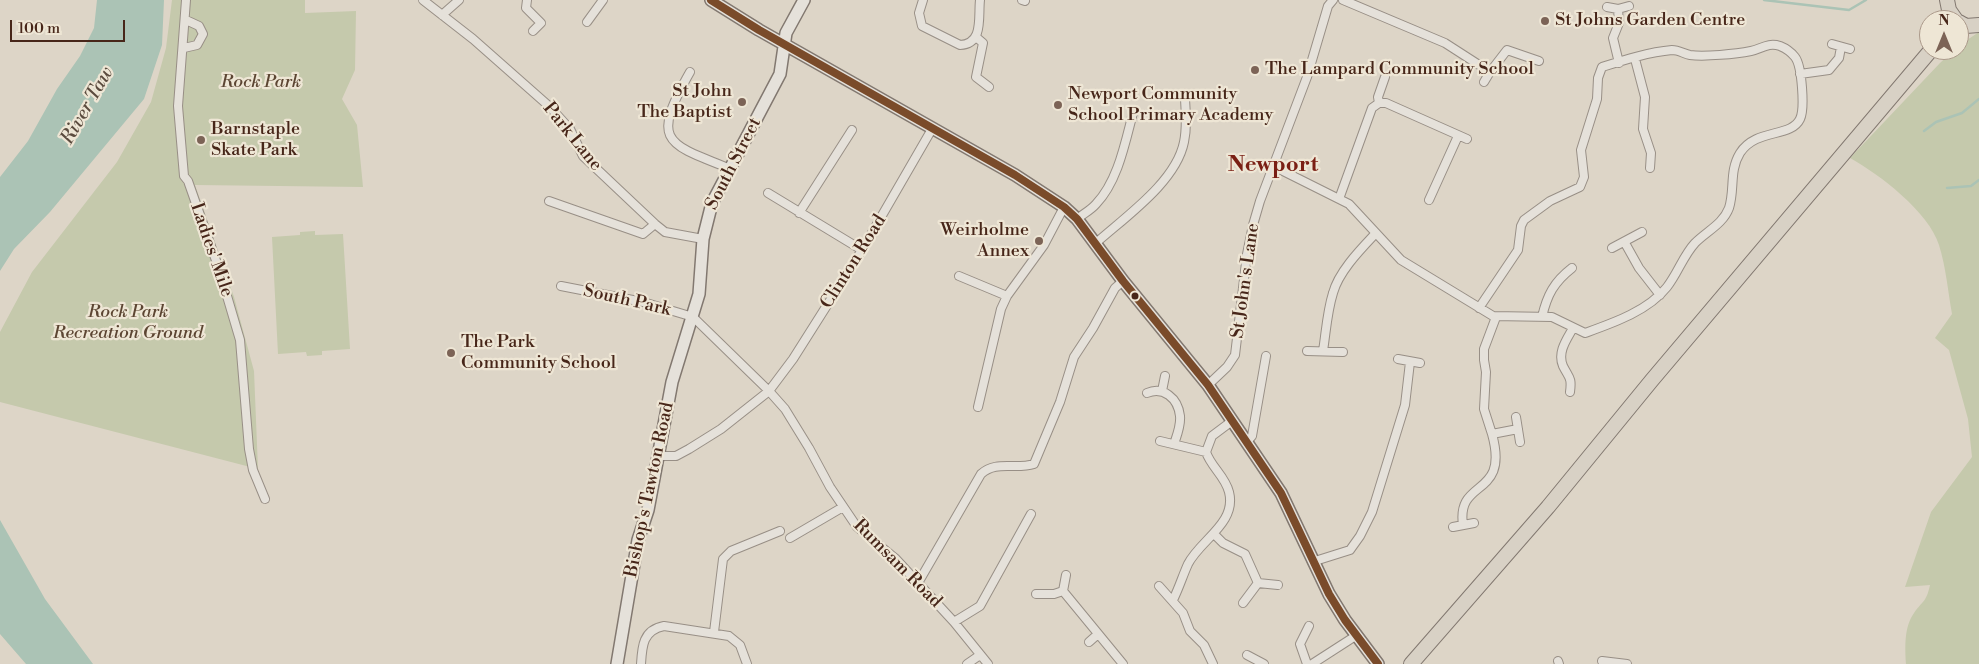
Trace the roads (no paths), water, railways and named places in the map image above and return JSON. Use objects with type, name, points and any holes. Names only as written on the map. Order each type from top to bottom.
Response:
[{"type":"highway","points":[[1411,664],[1548,507],[1652,380],[1923,60]]},
{"type":"street","name":"Ladies' Mile","points":[[186,0],[184,48],[178,106],[184,176],[188,182],[219,269],[240,340],[249,449],[253,470],[265,499]]},
{"type":"street","name":"Park Lane","points":[[423,0],[550,107],[570,129],[583,156],[655,224],[665,232],[704,239]]},
{"type":"street","points":[[442,15],[459,0]]},
{"type":"street","points":[[527,0],[526,8],[541,23],[533,31]]},
{"type":"street","points":[[587,22],[603,0]]},
{"type":"street","points":[[711,0],[784,44],[996,164],[1064,207],[1077,219],[1123,281],[1208,385],[1247,442],[1281,493],[1316,562],[1329,594],[1378,664]]},
{"type":"street","name":"South Street","points":[[693,317],[699,294],[704,239],[712,202],[780,74],[786,33],[804,0]]},
{"type":"street","points":[[923,0],[919,13],[922,26],[960,45],[971,42],[976,37],[979,26],[980,0]]},
{"type":"street","name":"St John's Lane","points":[[1208,385],[1227,368],[1235,355],[1247,254],[1260,201],[1312,62],[1328,6],[1333,0]]},
{"type":"street","points":[[1343,0],[1445,44],[1490,72]]},
{"type":"street","points":[[1607,7],[1629,6]]},
{"type":"street","points":[[1618,8],[1619,23],[1613,38],[1619,63]]},
{"type":"street","points":[[184,48],[197,45],[203,34],[199,26],[186,20]]},
{"type":"street","points":[[976,37],[983,43],[976,77],[989,87]]},
{"type":"street","points":[[1832,44],[1850,49]]},
{"type":"street","points":[[1273,166],[1349,204],[1401,260],[1460,296],[1482,309],[1496,317],[1552,317],[1585,332],[1635,312],[1660,295],[1668,286],[1687,252],[1716,226],[1729,208],[1732,171],[1742,151],[1757,138],[1796,126],[1803,109],[1800,74],[1795,56],[1788,50],[1772,45],[1752,51],[1691,55],[1674,50],[1602,67],[1600,70],[1597,99],[1581,150],[1584,177],[1580,187],[1550,201],[1524,220],[1521,226],[1518,250],[1482,309]]},
{"type":"street","points":[[1800,74],[1829,70],[1839,58],[1841,47]]},
{"type":"street","points":[[1484,82],[1507,50],[1539,61]]},
{"type":"street","points":[[1635,59],[1645,97],[1643,129],[1655,152],[1650,168]]},
{"type":"street","points":[[690,72],[668,119],[669,136],[676,145],[687,151],[731,169]]},
{"type":"street","points":[[1379,103],[1378,97],[1385,77]]},
{"type":"street","points":[[1096,243],[1159,186],[1178,159],[1184,143],[1185,100]]},
{"type":"street","points":[[1339,199],[1372,108],[1379,103],[1386,103],[1467,139]]},
{"type":"street","points":[[1077,219],[1095,205],[1106,191],[1126,140],[1133,113]]},
{"type":"street","name":"Clinton Road","points":[[659,456],[668,458],[690,449],[721,429],[769,391],[793,359],[862,250],[932,129]]},
{"type":"street","points":[[799,213],[852,130]]},
{"type":"street","points":[[1429,200],[1458,136]]},
{"type":"street","points":[[768,193],[862,250]]},
{"type":"street","points":[[549,201],[643,234],[655,224]]},
{"type":"street","points":[[978,407],[996,325],[1007,296],[1034,261],[1064,207]]},
{"type":"street","points":[[1612,248],[1625,243],[1642,232]]},
{"type":"street","points":[[1323,351],[1333,292],[1339,280],[1363,246],[1376,233]]},
{"type":"street","points":[[1625,243],[1639,268],[1660,295]]},
{"type":"street","points":[[1542,317],[1546,297],[1557,279],[1572,268]]},
{"type":"street","points":[[959,276],[1007,296]]},
{"type":"street","points":[[918,583],[981,474],[988,467],[996,465],[1025,467],[1034,464],[1060,402],[1074,357],[1093,328],[1115,288],[1123,281]]},
{"type":"street","name":"South Park","points":[[561,286],[643,302],[693,317]]},
{"type":"street","name":"Rumsam Road","points":[[693,317],[769,391],[798,430],[843,507],[857,527],[895,558],[954,622],[988,664]]},
{"type":"street","name":"Bishop's Tawton Road","points":[[617,664],[638,540],[648,510],[672,382],[693,317]]},
{"type":"street","points":[[1464,525],[1462,509],[1465,501],[1494,474],[1497,455],[1484,408],[1486,384],[1484,349],[1496,317]]},
{"type":"street","points":[[1570,392],[1575,378],[1561,358],[1562,350],[1573,328]]},
{"type":"street","points":[[1308,351],[1343,352]]},
{"type":"street","points":[[1247,442],[1252,436],[1266,356]]},
{"type":"street","points":[[1398,359],[1420,363]]},
{"type":"street","points":[[1316,562],[1350,550],[1360,536],[1372,512],[1405,405],[1410,362]]},
{"type":"street","points":[[1162,391],[1166,376]]},
{"type":"street","points":[[1147,393],[1156,389],[1162,391],[1176,403],[1180,416],[1178,433],[1174,444]]},
{"type":"street","points":[[1516,417],[1520,442]]},
{"type":"street","points":[[1173,600],[1189,563],[1199,547],[1214,534],[1224,520],[1229,508],[1230,493],[1224,480],[1208,459],[1206,452],[1212,436],[1232,421]]},
{"type":"street","points":[[1492,434],[1518,429]]},
{"type":"street","points":[[1160,441],[1206,452]]},
{"type":"street","points":[[790,538],[843,507]]},
{"type":"street","points":[[954,622],[980,606],[1031,514]]},
{"type":"street","points":[[1016,522],[1024,526]]},
{"type":"street","points":[[1453,527],[1474,523]]},
{"type":"street","points":[[714,632],[722,563],[726,556],[780,531]]},
{"type":"street","points":[[1214,534],[1223,543],[1245,554],[1258,583]]},
{"type":"street","points":[[1066,575],[1063,591],[1124,664]]},
{"type":"street","points":[[1258,583],[1278,585]]},
{"type":"street","points":[[1243,603],[1258,583]]},
{"type":"street","points":[[1159,586],[1183,613],[1194,637],[1204,645],[1213,664]]},
{"type":"street","points":[[1036,594],[1054,594],[1063,591]]},
{"type":"street","points":[[640,664],[643,642],[655,629],[669,626],[714,632],[735,639],[740,645],[747,664]]},
{"type":"street","points":[[1307,664],[1300,644],[1309,626]]},
{"type":"street","points":[[1089,642],[1098,634]]},
{"type":"street","points":[[1312,664],[1357,635]]},
{"type":"street","points":[[967,664],[980,655]]},
{"type":"street","points":[[1247,655],[1264,664]]},
{"type":"street","points":[[1601,660],[1627,664]]},
{"type":"water","name":"River Taw","points":[[97,0],[164,0],[162,45],[144,99],[50,212],[14,249],[0,271],[0,177],[28,141],[57,89],[80,56],[94,28]]},
{"type":"water","points":[[0,520],[45,599],[93,664],[26,664],[0,634]]},
{"type":"waterway","points":[[1764,0],[1849,10],[1866,0]]},
{"type":"waterway","points":[[1924,131],[1936,122],[1962,113],[1979,99]]},
{"type":"waterway","points":[[1947,188],[1971,186],[1979,180]]},
{"type":"place","name":"St Johns Garden Centre","points":[[1545,21]]},
{"type":"place","name":"The Lampard Community School","points":[[1255,70]]},
{"type":"place","name":"St John The Baptist","points":[[742,102]]},
{"type":"place","name":"Newport Community School Primary Academy","points":[[1058,105]]},
{"type":"place","name":"Barnstaple Skate Park","points":[[201,140]]},
{"type":"place","name":"Weirholme Annex","points":[[1039,241]]},
{"type":"place","name":"The Park Community School","points":[[451,353]]},
{"type":"district","name":"Newport","points":[[1273,166]]},
{"type":"park label","name":"Rock Park","points":[[261,83]]},
{"type":"park label","name":"Rock Park Recreation Ground","points":[[128,323]]}]
